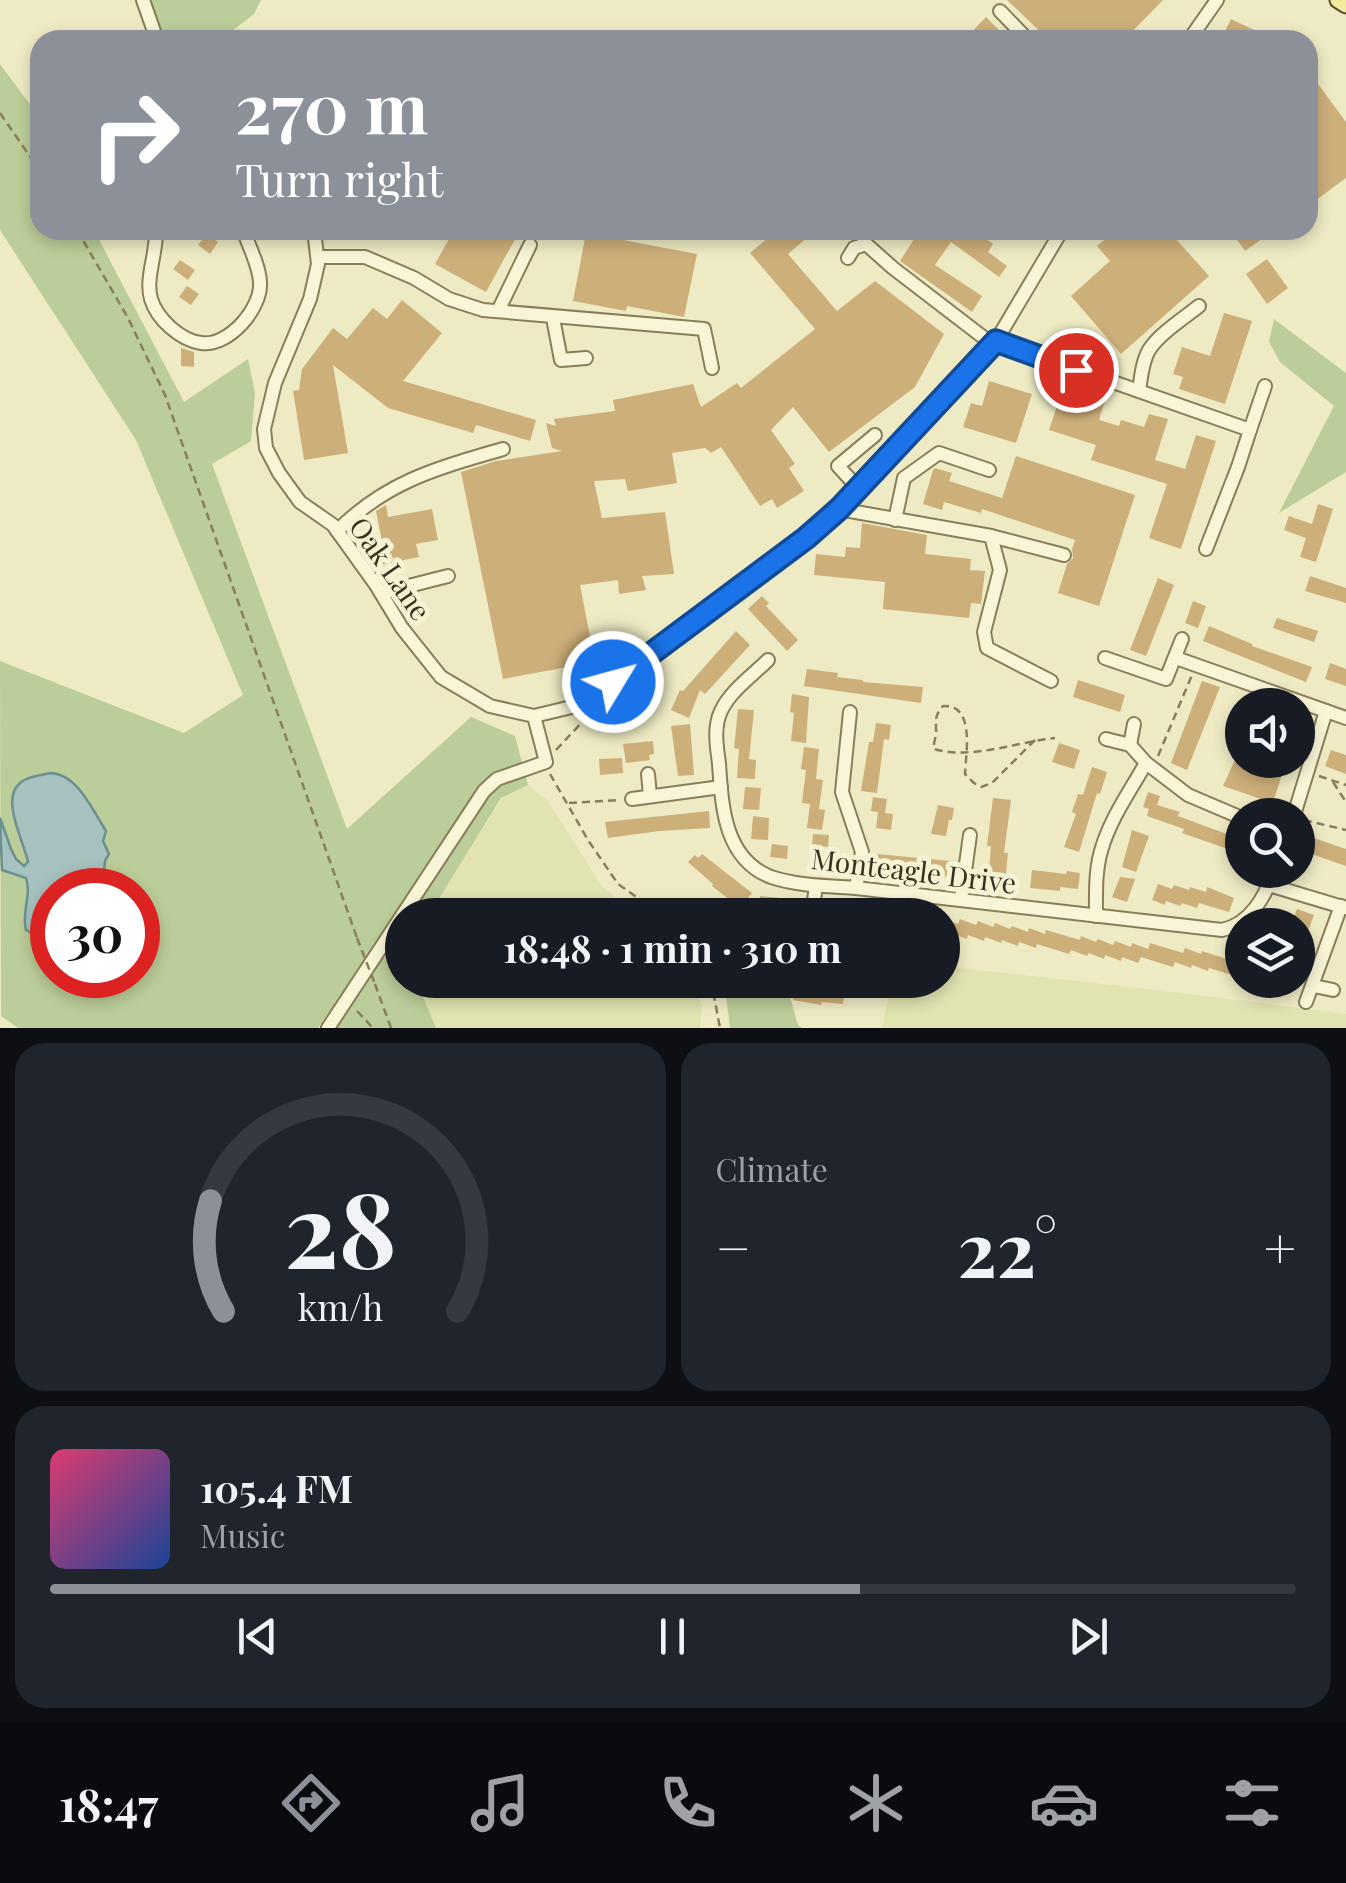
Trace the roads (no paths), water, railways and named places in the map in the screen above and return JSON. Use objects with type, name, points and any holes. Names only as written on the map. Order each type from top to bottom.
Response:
[{"type":"main road","points":[[1338,0],[1346,5]]},
{"type":"street","points":[[143,0],[154,30]]},
{"type":"street","points":[[1196,30],[1217,0]]},
{"type":"street","points":[[1000,10],[1019,30]]},
{"type":"street","points":[[156,240],[148,284],[157,314],[176,332],[200,343],[224,336],[246,321],[254,308],[260,283],[246,240]]},
{"type":"street","name":"Oak Lane","points":[[315,240],[318,257],[310,299],[274,383],[264,430],[266,448],[300,502],[332,524],[402,628],[441,677],[490,706],[534,716]]},
{"type":"street","points":[[328,1028],[484,791],[498,779],[546,762],[534,716],[584,704],[839,509],[994,342],[1056,240]]},
{"type":"street","points":[[848,258],[854,248],[866,244],[994,342],[1250,430]]},
{"type":"street","points":[[498,312],[530,245]]},
{"type":"street","points":[[318,257],[366,257],[449,299],[483,310],[704,329],[712,368]]},
{"type":"street","points":[[1139,391],[1149,350],[1199,306]]},
{"type":"street","points":[[552,318],[560,360],[586,358]]},
{"type":"street","points":[[1206,549],[1266,386]]},
{"type":"street","points":[[859,488],[838,466],[874,435]]},
{"type":"street","points":[[337,531],[397,486],[504,449]]},
{"type":"street","points":[[896,520],[904,478],[939,453],[990,470]]},
{"type":"street","points":[[839,509],[992,536],[1064,554]]},
{"type":"street","points":[[992,536],[1000,570],[984,632],[987,648],[1051,681]]},
{"type":"street","points":[[381,593],[448,576]]},
{"type":"street","points":[[1106,658],[1166,679],[1182,639]]},
{"type":"street","points":[[1176,658],[1346,718]]},
{"type":"street","name":"Monteagle Drive","points":[[768,660],[727,700],[716,726],[727,830],[738,850],[759,870],[772,876],[816,886],[1222,930],[1238,925],[1252,914],[1267,888]]},
{"type":"street","points":[[1301,798],[1326,711]]},
{"type":"street","points":[[850,712],[842,792],[862,852],[856,888]]},
{"type":"street","points":[[1130,744],[1134,724]]},
{"type":"street","points":[[1106,739],[1130,744],[1150,766],[1188,794],[1225,810]]},
{"type":"street","points":[[1096,916],[1101,852],[1113,820],[1150,766]]},
{"type":"street","points":[[648,774],[650,796]]},
{"type":"street","points":[[632,799],[720,787]]},
{"type":"street","points":[[961,900],[970,835]]},
{"type":"street","points":[[814,898],[816,886]]},
{"type":"street","points":[[1279,888],[1343,907],[1315,983]]},
{"type":"street","points":[[1315,986],[1334,990]]},
{"type":"street","points":[[1306,1002],[1308,998]]},
{"type":"water","points":[[60,775],[76,786],[106,831],[103,841],[109,854],[104,868],[30,868],[30,932],[26,930],[25,917],[26,878],[2,870],[0,818],[16,859],[24,866],[28,862],[12,800],[19,784],[33,777]]}]
